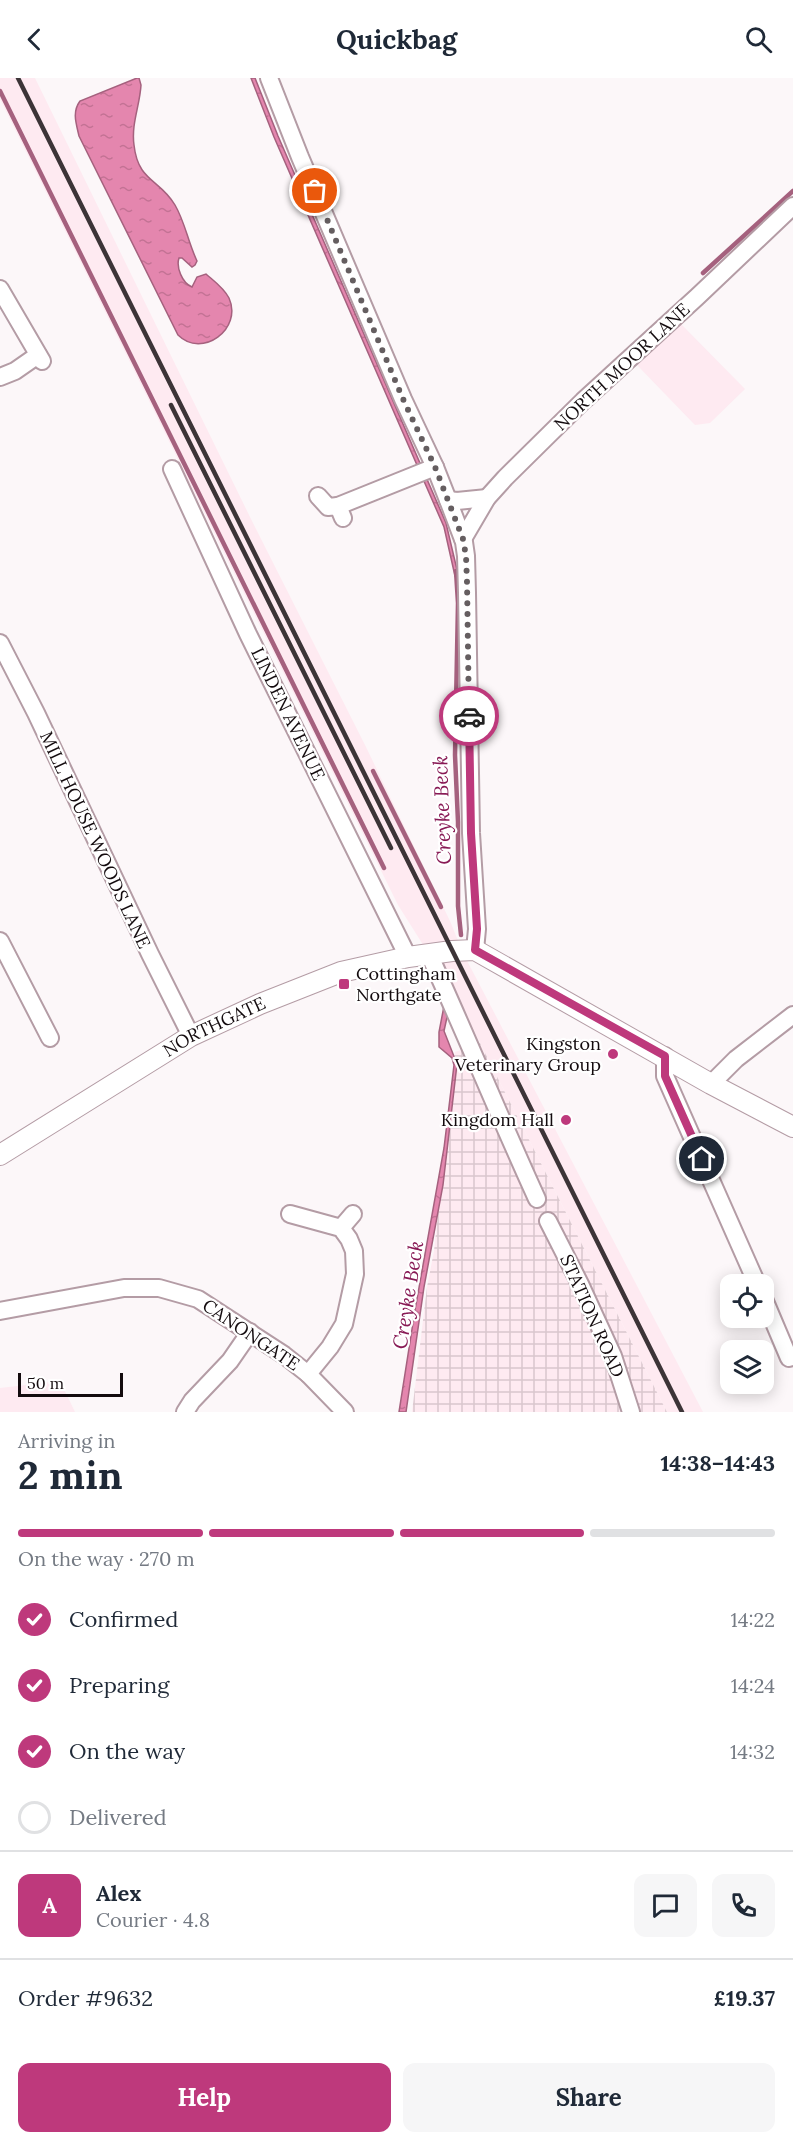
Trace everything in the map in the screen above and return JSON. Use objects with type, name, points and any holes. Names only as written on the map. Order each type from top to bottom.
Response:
[{"type":"street","points":[[269,78],[394,378],[427,471],[448,500],[463,539],[467,582],[471,833],[477,929],[475,950],[711,1084],[793,1127]]},
{"type":"street","name":"NORTH MOOR LANE","points":[[463,539],[487,498],[505,478],[583,401],[793,206]]},
{"type":"street","points":[[0,289],[40,358],[0,377]]},
{"type":"street","name":"LINDEN AVENUE","points":[[172,469],[248,634],[408,957]]},
{"type":"street","points":[[318,496],[328,507],[340,512],[427,471]]},
{"type":"street","points":[[448,500],[487,498]]},
{"type":"street","name":"MILL HOUSE WOODS LANE","points":[[0,643],[191,1036]]},
{"type":"street","points":[[0,941],[49,1027]]},
{"type":"street","name":"NORTHGATE","points":[[0,1155],[191,1036],[341,972],[408,957],[475,950]]},
{"type":"street","points":[[429,954],[537,1199]]},
{"type":"street","points":[[711,1084],[736,1059],[793,1015]]},
{"type":"street","points":[[665,1056],[665,1076],[753,1274]]},
{"type":"street","points":[[290,1213],[341,1228],[354,1251],[355,1274],[344,1324],[330,1347],[308,1374]]},
{"type":"street","points":[[341,1228],[353,1214]]},
{"type":"street","name":"STATION ROAD","points":[[548,1221],[613,1356],[631,1412]]},
{"type":"street","name":"CANONGATE","points":[[0,1311],[124,1287],[159,1288],[198,1299],[250,1332],[308,1374],[345,1412]]},
{"type":"street","points":[[774,1323],[789,1358]]},
{"type":"street","points":[[185,1412],[192,1401],[230,1362],[250,1332]]},
{"type":"shaded area","points":[[0,78],[35,78],[250,517],[366,747],[450,921],[463,953],[703,1412],[667,1412],[480,1043],[398,905],[0,99]]},
{"type":"shaded area","points":[[680,323],[745,389],[710,423],[695,425],[637,365]]},
{"type":"shaded area","points":[[480,1043],[667,1412],[412,1412],[427,1287],[434,1251],[455,1052]]},
{"type":"shaded area","points":[[60,1381],[75,1412],[0,1412],[0,1388]]},
{"type":"water","points":[[137,78],[141,85],[134,130],[136,157],[145,173],[175,205],[197,261],[192,267],[179,258],[178,266],[181,274],[185,282],[192,287],[197,277],[206,274],[222,288],[229,298],[232,309],[225,330],[208,342],[198,344],[188,342],[178,335],[79,136],[75,113],[80,101]]},
{"type":"water","points":[[251,78],[255,78],[446,523],[458,574],[455,576],[444,527],[274,137]]},
{"type":"water","points":[[444,1006],[449,1008],[444,1031],[457,1064],[443,1185],[424,1287],[406,1412],[399,1412],[444,1148],[454,1065],[452,1058],[439,1047],[439,1032]]},
{"type":"waterway","points":[[0,91],[384,868]]},
{"type":"waterway","points":[[703,273],[793,191]]},
{"type":"waterway","name":"Creyke Beck","points":[[456,571],[458,603],[455,755],[458,906],[461,935]]},
{"type":"waterway","points":[[373,771],[441,907]]},
{"type":"railway","points":[[18,78],[682,1412]]},
{"type":"railway","points":[[171,405],[391,848]]},
{"type":"way so far","points":[[315,191],[403,399],[435,467],[463,539],[467,582],[469,716]]},
{"type":"place","name":"Cottingham Northgate","points":[[344,984]]},
{"type":"place","name":"Kingston Veterinary Group","points":[[613,1054]]},
{"type":"place","name":"Kingdom Hall","points":[[566,1120]]},
{"type":"route","points":[[469,716],[471,833],[477,929],[475,950],[665,1056],[665,1076],[702,1159]]}]
